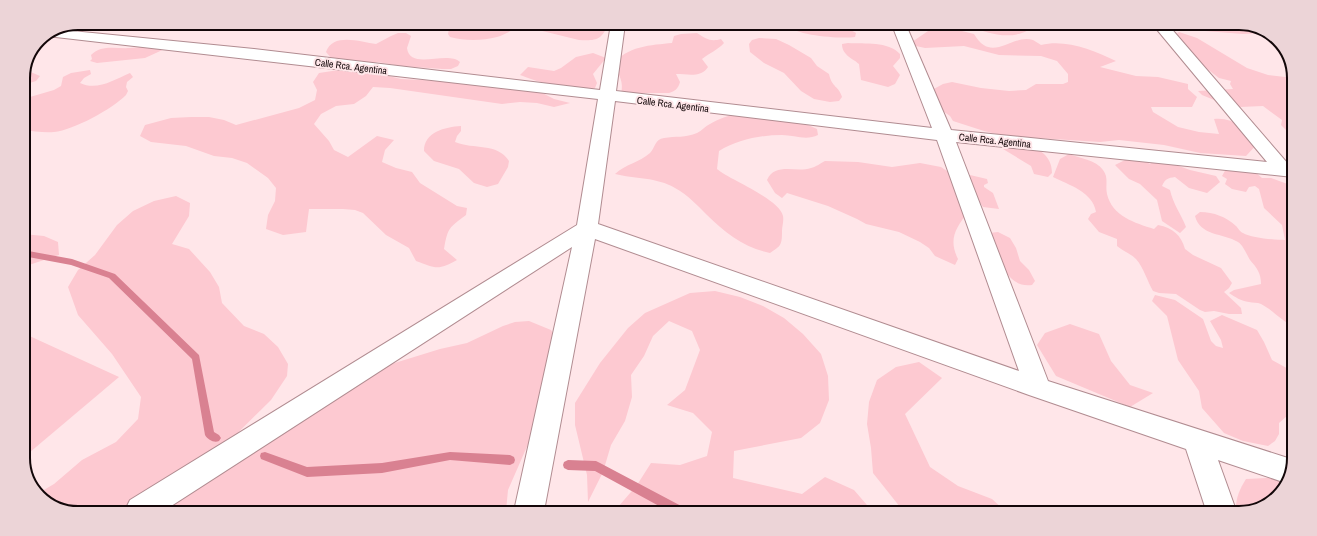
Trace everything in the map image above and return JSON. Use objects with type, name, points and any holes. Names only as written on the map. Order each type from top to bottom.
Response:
[{"type":"street","points":[[530,506],[587,228],[617,30]]},
{"type":"street","points":[[901,30],[944,135],[1038,388]]},
{"type":"street","points":[[1165,30],[1287,170]]},
{"type":"street","name":"Calle Rca. Agentina","points":[[60,34],[254,54],[944,135],[1287,171]]},
{"type":"street","points":[[587,228],[1038,388],[1285,470]]},
{"type":"street","points":[[146,506],[587,228]]},
{"type":"street","points":[[1197,440],[1220,506]]},
{"type":"shaded area","points":[[449,30],[513,30],[501,36],[479,40],[467,40],[450,37],[448,34]]},
{"type":"shaded area","points":[[538,30],[605,30],[601,36],[594,40],[579,40]]},
{"type":"shaded area","points":[[794,30],[851,30],[856,33],[855,37],[849,38],[819,36]]},
{"type":"shaded area","points":[[958,30],[974,34],[981,43],[988,47],[995,48],[1017,40],[1025,39],[1033,40],[1041,45],[1060,43],[1098,53],[1116,61],[1100,67],[1136,76],[1158,77],[1188,84],[1188,89],[1197,97],[1192,107],[1151,107],[1153,112],[1178,127],[1199,132],[1219,134],[1214,119],[1228,120],[1239,125],[1259,142],[1246,156],[1200,153],[1164,145],[1119,140],[1100,142],[1038,138],[1018,139],[984,131],[953,121],[950,116],[937,107],[932,90],[943,84],[952,82],[981,88],[1009,91],[1026,90],[1036,84],[1063,84],[1068,82],[1068,74],[1057,61],[1041,56],[999,55],[964,46],[925,48],[916,46],[912,42],[928,31]]},
{"type":"shaded area","points":[[981,30],[1028,30],[1009,35],[992,34]]},
{"type":"shaded area","points":[[1192,30],[1246,30],[1256,33],[1243,34]]},
{"type":"shaded area","points":[[1179,32],[1197,38],[1247,68],[1268,75],[1287,77],[1287,131],[1281,125],[1282,120],[1263,106],[1240,107],[1219,102],[1202,95],[1198,91],[1233,89],[1230,84],[1231,81],[1219,78],[1169,40]]},
{"type":"shaded area","points":[[398,33],[406,33],[411,36],[407,48],[410,55],[415,58],[454,59],[460,62],[458,66],[451,69],[442,69],[401,66],[378,62],[362,64],[332,59],[326,52],[335,42],[341,40],[355,40],[376,44]]},
{"type":"shaded area","points":[[697,33],[709,39],[721,39],[724,43],[702,59],[708,67],[702,73],[694,75],[676,74],[680,82],[676,89],[669,93],[621,93],[621,82],[614,65],[625,54],[640,48],[672,43],[674,36]]},
{"type":"shaded area","points":[[759,38],[776,39],[811,58],[817,66],[829,74],[830,79],[841,93],[842,97],[839,101],[830,102],[814,99],[801,91],[784,73],[764,63],[750,52],[749,44],[752,40]]},
{"type":"shaded area","points":[[158,44],[169,47],[145,58],[97,63],[90,61],[92,59],[91,55],[104,48],[133,48]]},
{"type":"shaded area","points":[[842,44],[883,45],[900,54],[900,58],[893,66],[900,75],[895,84],[888,87],[861,80],[859,64],[848,56],[842,48]]},
{"type":"shaded area","points":[[593,53],[606,58],[593,74],[597,83],[595,88],[568,88],[547,84],[520,75],[528,67],[554,71],[561,68],[576,57]]},
{"type":"shaded area","points":[[90,70],[91,74],[84,78],[80,83],[93,86],[105,84],[130,73],[133,77],[127,82],[126,87],[128,91],[120,101],[92,118],[72,127],[54,132],[30,131],[30,97],[54,90],[61,86],[63,77],[71,73]]},
{"type":"shaded area","points":[[339,70],[372,72],[401,79],[527,85],[554,99],[570,103],[554,107],[537,103],[520,102],[502,104],[390,88],[373,87],[366,96],[354,104],[336,106],[321,114],[314,124],[329,141],[334,150],[348,157],[377,136],[394,140],[385,150],[382,162],[396,168],[412,172],[420,183],[457,206],[467,208],[466,215],[448,232],[444,249],[457,260],[441,267],[432,267],[416,261],[409,248],[386,235],[363,213],[355,210],[309,209],[306,232],[283,235],[266,229],[268,215],[275,201],[276,188],[268,178],[247,163],[232,158],[214,156],[186,146],[151,142],[140,136],[145,125],[171,118],[209,117],[224,120],[236,125],[299,108],[315,100],[317,90],[313,82],[319,73]]},
{"type":"shaded area","points":[[31,72],[40,76],[36,81],[30,83]]},
{"type":"shaded area","points":[[739,114],[789,119],[817,129],[818,135],[814,137],[804,138],[782,135],[757,137],[741,141],[719,151],[717,169],[754,190],[773,203],[780,210],[783,216],[782,239],[780,245],[770,253],[744,244],[736,239],[714,222],[688,197],[668,184],[615,174],[650,153],[657,142],[661,139],[693,135],[716,120]]},
{"type":"shaded area","points":[[461,126],[461,131],[455,142],[470,146],[485,147],[498,151],[509,161],[508,167],[498,184],[487,187],[474,183],[459,169],[434,161],[424,151],[425,145],[431,135],[442,129]]},
{"type":"shaded area","points":[[1024,141],[1047,157],[1050,162],[1052,173],[1048,177],[1034,174],[1031,166],[1003,149]]},
{"type":"shaded area","points":[[1069,154],[1092,162],[1103,170],[1106,176],[1106,191],[1110,202],[1125,218],[1154,229],[1158,225],[1172,230],[1179,236],[1185,249],[1193,255],[1221,268],[1232,283],[1224,292],[1241,308],[1242,314],[1229,314],[1214,311],[1205,312],[1176,294],[1159,293],[1153,291],[1136,259],[1117,246],[1117,239],[1099,232],[1088,219],[1091,214],[1096,212],[1090,199],[1073,186],[1053,177],[1060,159]]},
{"type":"shaded area","points":[[1127,159],[1143,160],[1150,164],[1153,161],[1165,161],[1190,170],[1216,176],[1220,182],[1207,193],[1189,188],[1175,177],[1169,178],[1164,182],[1162,186],[1170,190],[1173,200],[1186,227],[1180,233],[1162,221],[1157,200],[1140,184],[1129,179],[1115,165]]},
{"type":"shaded area","points":[[825,161],[858,162],[892,167],[920,163],[941,167],[950,173],[968,212],[960,223],[955,234],[954,245],[958,259],[955,265],[935,256],[929,248],[920,242],[899,232],[866,224],[828,206],[787,193],[782,198],[775,193],[767,180],[775,171],[815,167]]},
{"type":"shaded area","points":[[1226,169],[1254,171],[1262,178],[1271,178],[1287,184],[1287,322],[1261,304],[1243,301],[1229,293],[1234,290],[1261,284],[1258,271],[1240,243],[1207,231],[1198,222],[1195,216],[1200,212],[1210,213],[1228,220],[1241,232],[1247,235],[1285,240],[1282,225],[1264,208],[1259,189],[1255,186],[1249,187],[1246,192],[1232,189],[1225,184],[1227,179],[1222,176]]},
{"type":"shaded area","points":[[970,175],[987,179],[988,183],[984,185],[984,187],[993,193],[999,209],[983,207],[970,188],[972,184],[968,178]]},
{"type":"shaded area","points":[[176,196],[190,203],[189,216],[172,244],[189,249],[210,272],[219,287],[222,303],[244,326],[264,334],[278,347],[288,364],[287,376],[271,400],[186,484],[172,495],[154,506],[68,505],[57,501],[43,491],[54,484],[82,460],[116,442],[138,419],[141,397],[112,354],[78,315],[68,287],[78,270],[95,255],[117,225],[133,211],[154,201]]},
{"type":"shaded area","points":[[998,232],[1010,238],[1016,248],[1020,261],[1029,270],[1035,281],[1032,285],[1023,285],[1015,281],[1003,268],[989,233]]},
{"type":"shaded area","points":[[30,235],[44,236],[58,242],[59,255],[30,265]]},
{"type":"shaded area","points":[[715,291],[740,297],[763,306],[784,318],[803,334],[821,354],[828,376],[829,400],[820,423],[801,438],[734,451],[733,478],[802,494],[825,477],[854,490],[868,506],[619,506],[637,485],[651,463],[680,465],[707,456],[712,432],[693,413],[667,405],[685,390],[700,350],[692,331],[669,321],[653,336],[644,356],[631,375],[632,397],[625,421],[611,445],[603,472],[588,502],[587,475],[575,425],[575,403],[600,363],[628,328],[645,313],[690,293]]},
{"type":"shaded area","points":[[1155,295],[1175,300],[1203,319],[1211,341],[1216,346],[1223,348],[1221,340],[1210,321],[1222,315],[1257,330],[1272,360],[1287,368],[1287,416],[1279,423],[1279,434],[1275,441],[1268,446],[1243,441],[1224,433],[1202,408],[1199,391],[1178,360],[1167,316],[1152,301]]},
{"type":"shaded area","points":[[529,321],[551,330],[557,339],[539,419],[508,490],[506,506],[171,506],[372,370],[440,349],[467,343],[515,322]]},
{"type":"shaded area","points":[[1070,324],[1099,334],[1111,361],[1130,385],[1153,393],[1130,407],[1056,376],[1037,345],[1045,333]]},
{"type":"shaded area","points":[[30,336],[119,377],[30,452]]},
{"type":"shaded area","points":[[919,362],[942,378],[905,414],[930,467],[958,486],[992,499],[1000,506],[899,506],[873,473],[867,424],[869,402],[877,380],[896,367]]},
{"type":"shaded area","points":[[1283,477],[1273,492],[1266,498],[1246,506],[1236,506],[1238,495],[1246,479]]},
{"type":"waterway","points":[[30,254],[72,262],[112,276],[196,358],[210,435],[216,438]]},
{"type":"waterway","points":[[265,456],[307,472],[382,468],[450,456],[510,460]]},
{"type":"waterway","points":[[568,465],[596,466],[670,506]]}]
